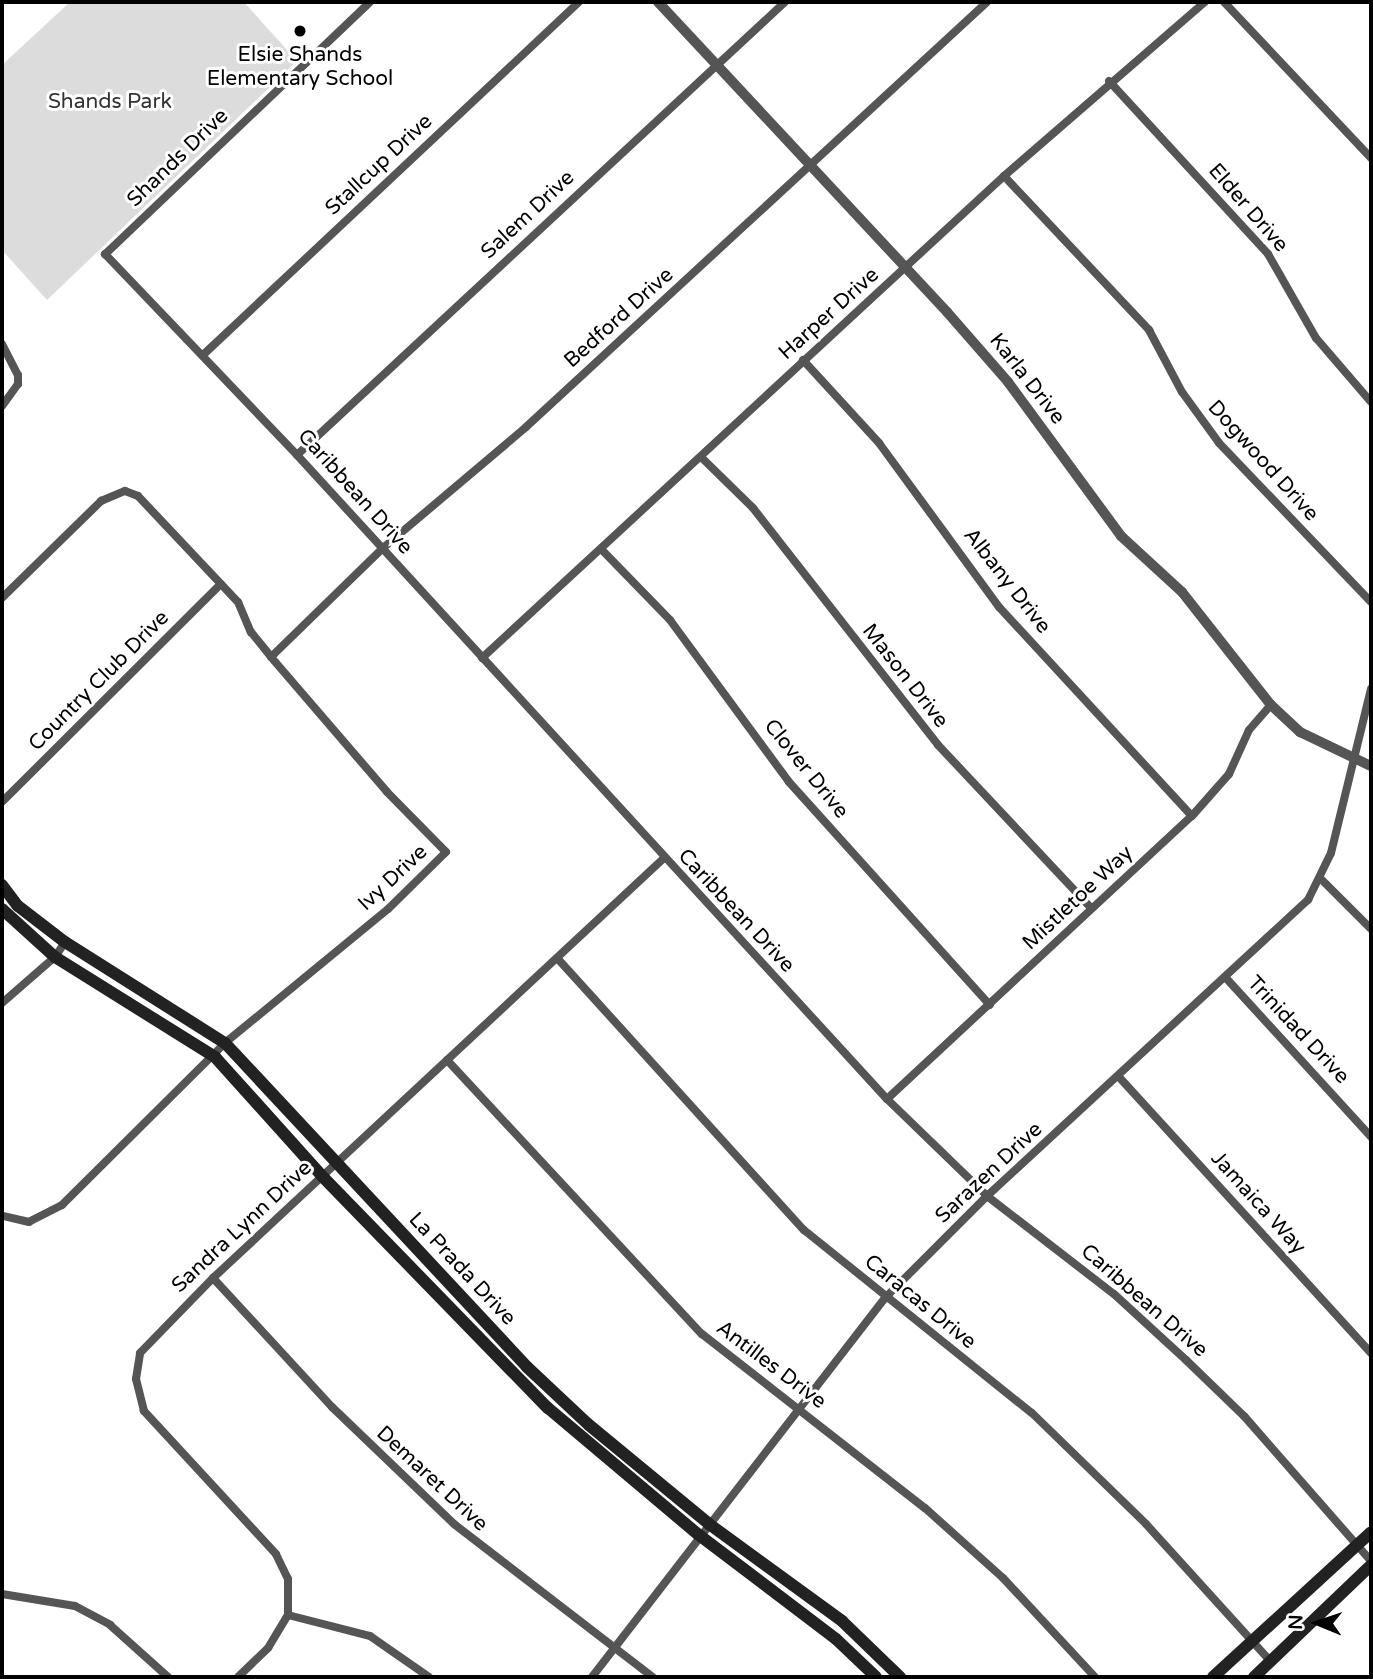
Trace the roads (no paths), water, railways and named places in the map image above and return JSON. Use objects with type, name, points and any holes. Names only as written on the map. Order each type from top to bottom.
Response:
[{"type":"main road","name":"La Prada Drive","points":[[2,885],[18,906],[65,942],[163,1000],[225,1043],[527,1367],[589,1425],[709,1524],[842,1621],[900,1677]]},
{"type":"main road","name":"La Prada Drive","points":[[2,909],[55,957],[151,1014],[215,1057],[322,1176],[548,1408],[699,1535],[836,1639],[876,1677]]},
{"type":"main road","points":[[151,1014],[163,1000]]},
{"type":"main road","points":[[1213,1677],[1371,1532]]},
{"type":"main road","points":[[1254,1677],[1371,1563]]},
{"type":"street","name":"Shands Drive","points":[[105,254],[370,2]]},
{"type":"street","name":"Stallcup Drive","points":[[204,354],[579,2]]},
{"type":"street","name":"Karla Drive","points":[[658,2],[906,267],[1008,382],[1121,536],[1182,592],[1270,705],[1300,732],[1371,766]]},
{"type":"street","name":"Salem Drive","points":[[297,454],[785,2]]},
{"type":"street","name":"Bedford Drive","points":[[271,657],[383,548],[444,500],[812,166],[987,2]]},
{"type":"street","name":"Harper Drive","points":[[482,658],[1004,176],[1109,81],[1205,2]]},
{"type":"street","points":[[1224,2],[1371,158]]},
{"type":"street","name":"Elder Drive","points":[[1109,81],[1268,254],[1316,338],[1371,402]]},
{"type":"street","name":"Dogwood Drive","points":[[1004,176],[1149,330],[1182,391],[1219,443],[1371,601]]},
{"type":"street","name":"Caribbean Drive","points":[[105,254],[204,354],[297,454],[663,859],[887,1099],[987,1195],[1114,1294],[1186,1360],[1244,1416],[1371,1563]]},
{"type":"street","points":[[2,344],[18,375],[18,384],[2,406]]},
{"type":"street","name":"Albany Drive","points":[[803,360],[879,443],[999,607],[1192,816]]},
{"type":"street","name":"Mason Drive","points":[[702,457],[753,508],[938,745],[1091,908]]},
{"type":"street","name":"Ivy Drive","points":[[2,598],[101,501],[125,491],[138,496],[239,602],[251,632],[271,657],[387,792],[446,852],[388,909],[225,1043],[215,1057],[46,1217],[29,1222],[2,1216]]},
{"type":"street","name":"Clover Drive","points":[[602,550],[670,620],[789,782],[990,1005]]},
{"type":"street","name":"Country Club Drive","points":[[2,802],[221,584]]},
{"type":"street","name":"Sarazen Drive","points":[[592,1677],[699,1535],[886,1297],[987,1195],[1119,1077],[1308,900],[1321,878],[1371,689]]},
{"type":"street","name":"Mistletoe Way","points":[[887,1099],[1192,816],[1229,774],[1249,730],[1270,705]]},
{"type":"street","name":"Sandra Lynn Drive","points":[[288,1615],[288,1579],[276,1554],[175,1447],[145,1411],[139,1397],[136,1370],[140,1353],[213,1278],[663,859]]},
{"type":"street","points":[[1321,878],[1371,929]]},
{"type":"street","points":[[2,1003],[55,957],[65,942]]},
{"type":"street","name":"Caracas Drive","points":[[558,959],[804,1230],[1032,1413],[1087,1464],[1271,1662]]},
{"type":"street","name":"Trinidad Drive","points":[[1226,978],[1371,1137]]},
{"type":"street","name":"Antilles Drive","points":[[447,1060],[702,1334],[925,1508],[1003,1578],[1095,1677]]},
{"type":"street","name":"Jamaica Way","points":[[1119,1077],[1371,1353]]},
{"type":"street","name":"Demaret Drive","points":[[213,1278],[395,1470],[486,1553],[653,1677]]},
{"type":"street","points":[[2,1594],[75,1606],[113,1627],[168,1677]]},
{"type":"street","points":[[238,1677],[268,1648],[288,1615],[370,1636],[429,1677]]},
{"type":"place","name":"Elsie Shands Elementary School","points":[[300,31]]},
{"type":"park label","name":"Shands Park","points":[[110,102]]}]
